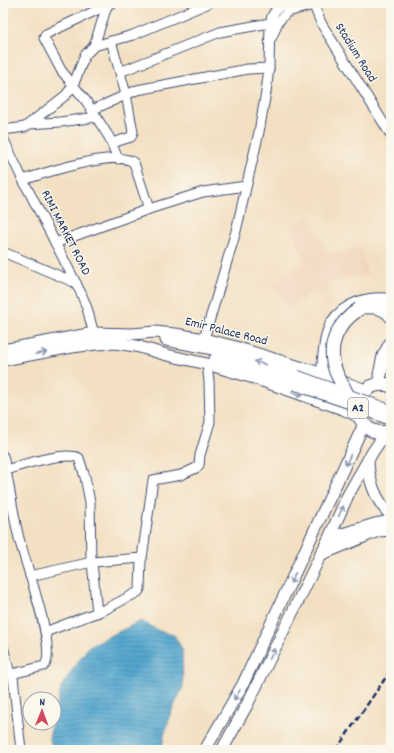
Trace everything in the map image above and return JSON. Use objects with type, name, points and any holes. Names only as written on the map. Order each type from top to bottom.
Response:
[{"type":"highway","points":[[323,374],[329,333],[333,323],[340,315],[349,308],[360,303],[380,299],[391,301]]},
{"type":"highway","points":[[348,394],[335,367],[332,357],[333,346],[342,323],[359,309],[373,306],[388,311],[391,316]]},
{"type":"highway","points":[[373,384],[391,343]]},
{"type":"highway","name":"A2","points":[[389,432],[374,431],[361,420],[358,407],[360,398],[373,384],[391,357]]},
{"type":"highway","name":"A2","points":[[373,384],[391,386]]},
{"type":"highway","points":[[322,553],[378,530],[391,529]]},
{"type":"main road","name":"Emir Palace Road","points":[[3,350],[155,332],[204,339],[323,374],[373,384]]},
{"type":"main road","points":[[132,334],[213,349],[295,380],[391,420]]},
{"type":"main road","name":"Emir Palace Road","points":[[3,360],[72,346],[95,338],[114,343],[136,346],[207,364],[254,378],[338,407],[361,420]]},
{"type":"main road","points":[[136,346],[186,352],[230,363],[348,394],[391,411]]},
{"type":"main road","points":[[205,750],[243,684],[361,420]]},
{"type":"main road","points":[[222,750],[248,703],[322,553],[348,495],[368,460],[389,432]]},
{"type":"main road","points":[[368,460],[368,468],[374,490],[386,511],[391,515]]},
{"type":"main road","points":[[329,538],[375,524],[391,521]]},
{"type":"street","points":[[94,46],[133,35],[209,3]]},
{"type":"street","points":[[204,339],[236,232],[266,92],[269,68],[270,23],[273,7],[287,3]]},
{"type":"street","points":[[3,130],[20,128],[29,124],[66,95],[73,86],[85,55],[94,46],[109,4]]},
{"type":"street","points":[[109,4],[44,36],[44,40],[60,70],[94,113],[109,137],[118,159]]},
{"type":"street","points":[[270,42],[278,22],[287,12],[313,4]]},
{"type":"street","name":"Stadium Road","points":[[313,4],[321,23],[391,135]]},
{"type":"street","points":[[120,72],[220,32],[270,23]]},
{"type":"street","points":[[111,41],[126,94],[133,135],[112,143]]},
{"type":"street","points":[[29,124],[60,122],[94,113],[126,94],[158,85],[248,69],[269,68]]},
{"type":"street","name":"RIMI MARKET ROAD","points":[[3,138],[76,283],[87,308],[95,338]]},
{"type":"street","points":[[23,180],[75,164],[118,159],[130,160],[134,163],[149,209]]},
{"type":"street","points":[[55,243],[149,209],[203,192],[246,186]]},
{"type":"street","points":[[3,252],[76,283]]},
{"type":"street","points":[[45,632],[97,613],[138,592],[140,589],[141,559],[143,557],[153,480],[181,475],[199,465],[200,455],[210,422],[207,364]]},
{"type":"street","points":[[3,456],[6,470],[6,489],[37,598],[45,632],[48,657],[44,666],[8,672]]},
{"type":"street","points":[[6,470],[44,459],[72,456],[78,458],[85,477],[90,502],[92,562],[97,613]]},
{"type":"street","points":[[30,576],[92,562],[141,559]]},
{"type":"street","points":[[3,648],[21,750]]},
{"type":"shaded area","points":[[311,216],[328,254],[362,247],[367,275],[327,282],[330,290],[321,294],[316,288],[289,309],[272,286],[305,262],[290,226]]},
{"type":"water","points":[[141,621],[159,631],[174,635],[182,649],[183,687],[172,710],[164,735],[162,750],[54,750],[49,738],[50,731],[62,731],[62,691],[60,691],[62,685],[89,646]]},
{"type":"railway","points":[[336,750],[391,670]]}]
